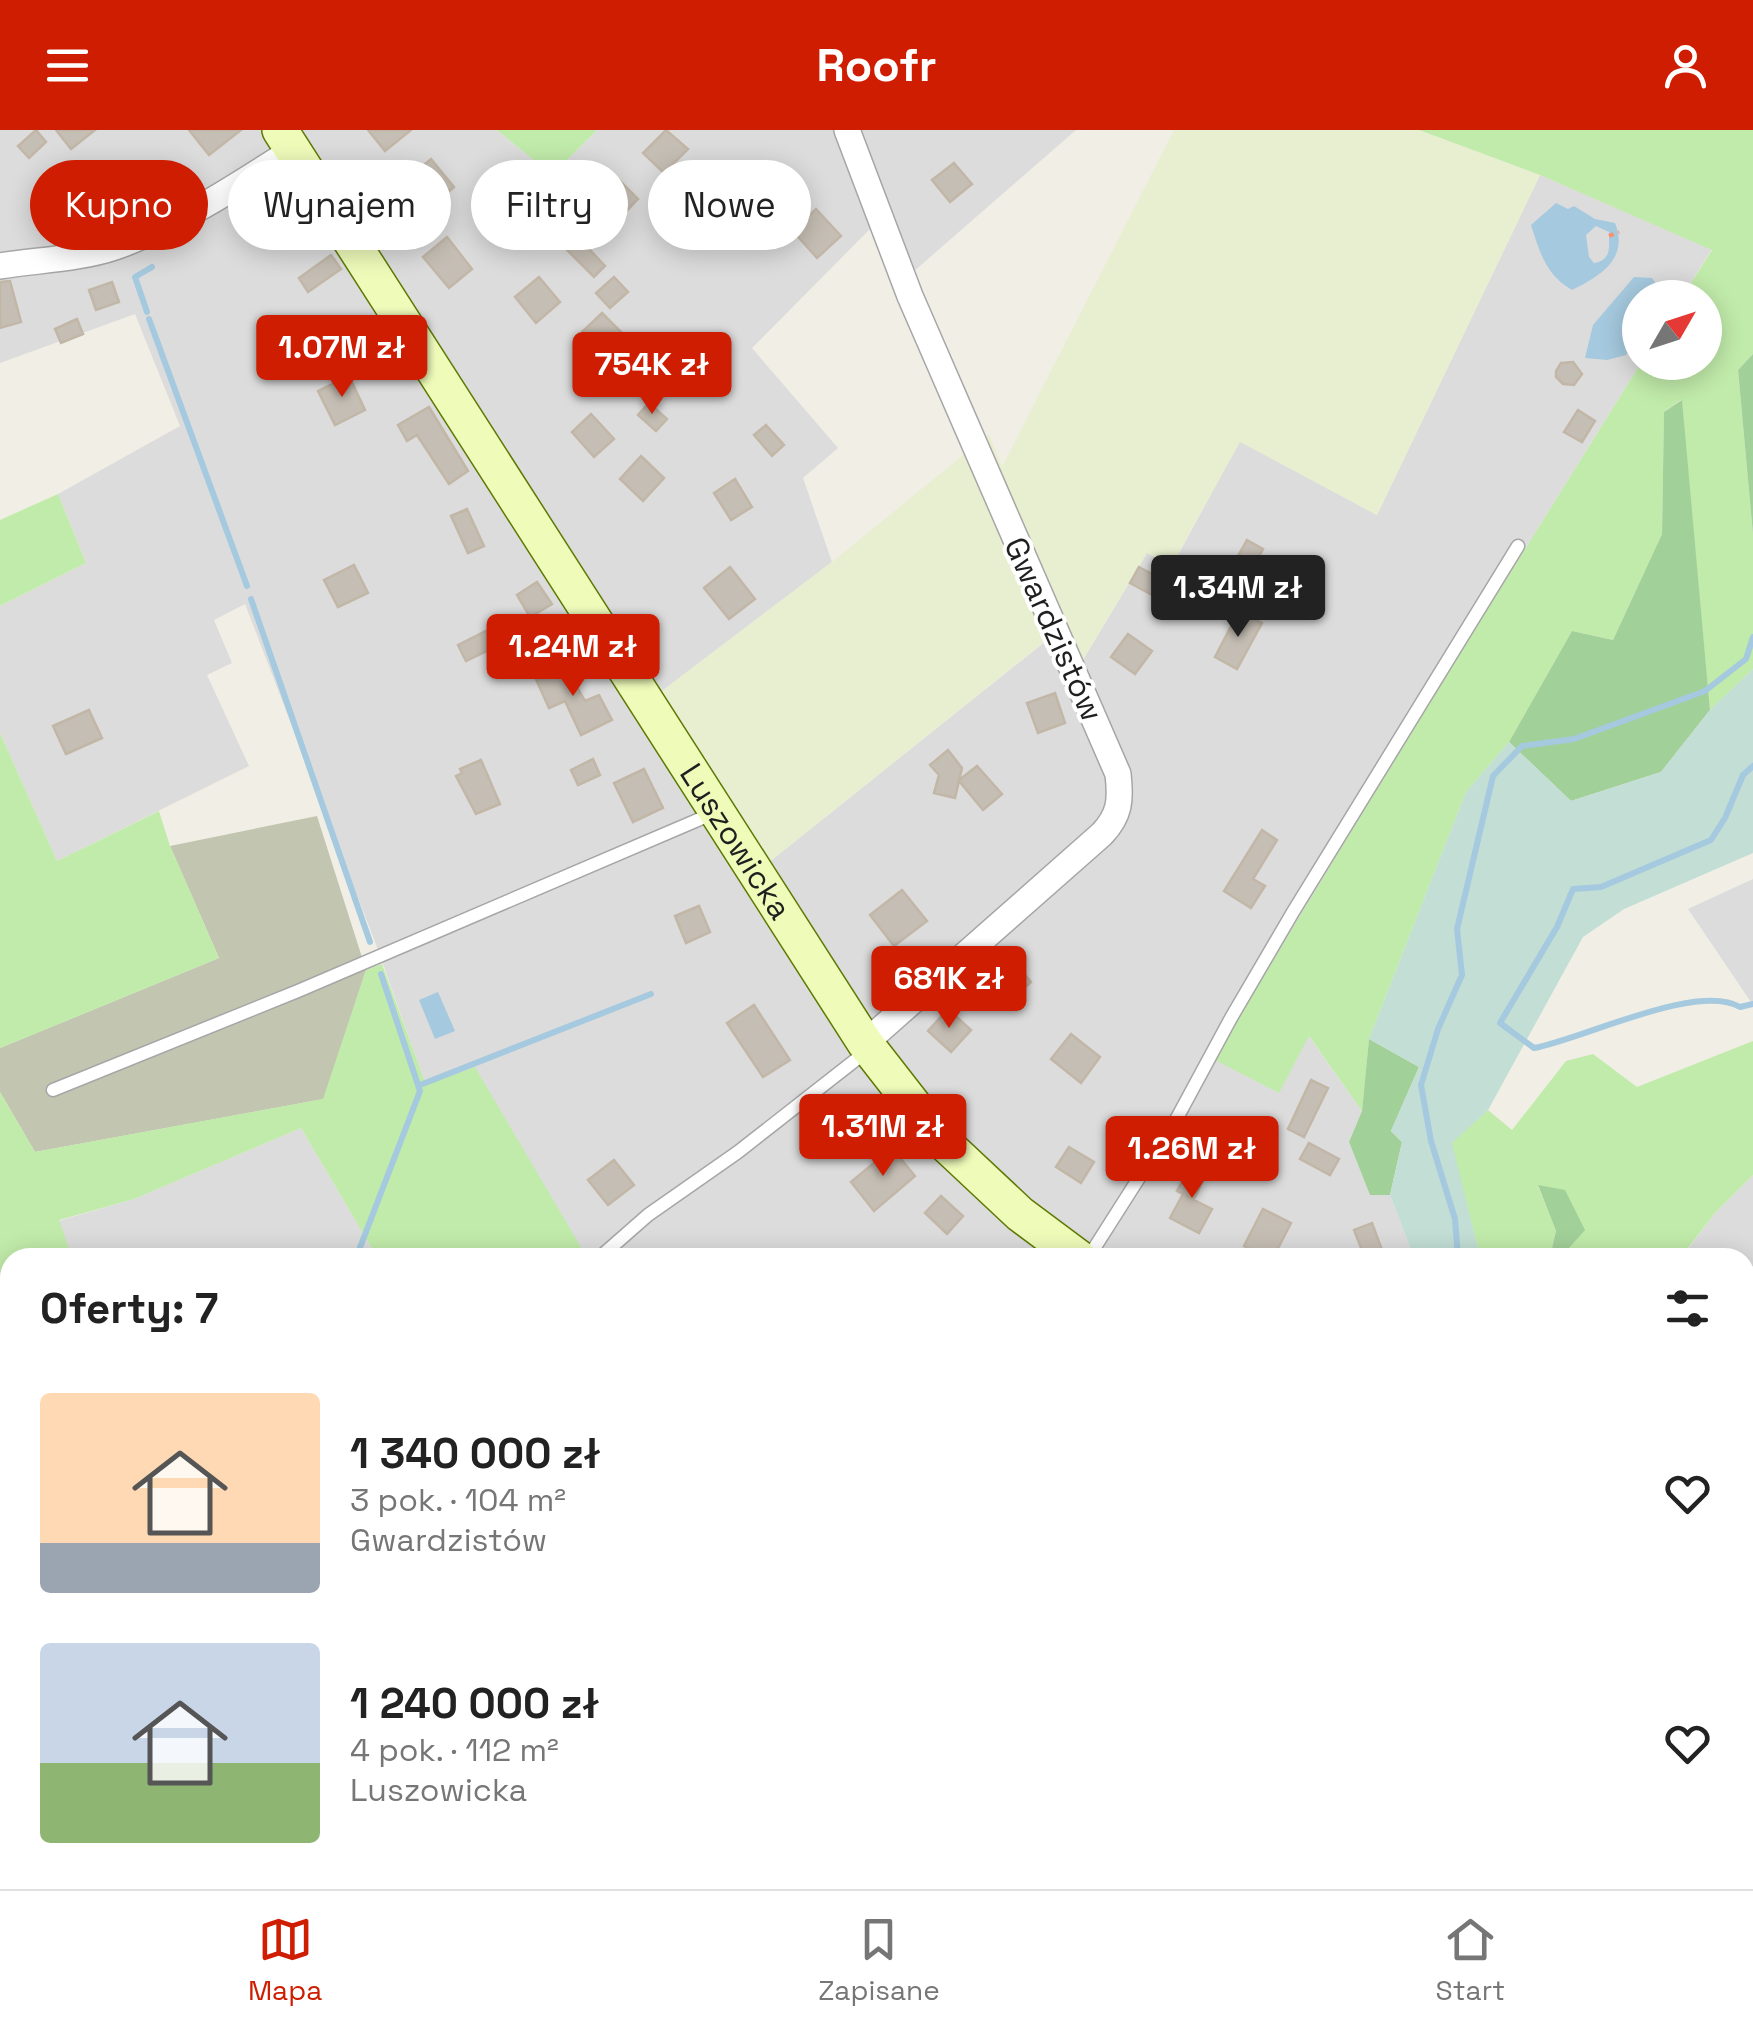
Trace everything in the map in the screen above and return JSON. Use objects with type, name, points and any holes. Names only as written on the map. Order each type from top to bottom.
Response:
[{"type":"street","name":"Gwardzistów","points":[[846,130],[910,296],[1118,774],[1120,792],[1115,820],[1102,834],[867,1046]]},
{"type":"street","name":"Luszowicka","points":[[286,140],[867,1046],[939,1138],[1020,1214],[1066,1248]]},
{"type":"street","points":[[0,266],[112,248],[175,220],[286,140]]},
{"type":"lane","points":[[1094,1248],[1177,1118],[1284,928],[1518,546]]},
{"type":"lane","points":[[53,1090],[316,984],[716,812]]},
{"type":"lane","points":[[610,1248],[648,1215],[738,1152],[867,1046]]},
{"type":"path","points":[[1609,236],[1619,232]]},
{"type":"shaded area","points":[[0,130],[269,130],[288,160],[228,160],[228,250],[346,250],[854,1044],[1042,1248],[577,1248],[426,1086],[245,604],[214,620],[232,663],[207,675],[249,766],[57,861],[0,733],[0,606],[86,563],[58,494],[180,426],[135,314],[0,363]]},
{"type":"shaded area","points":[[295,130],[497,130],[534,160],[471,160],[471,250],[628,250],[628,160],[567,160],[597,130],[1076,130],[913,272],[876,223],[752,348],[838,448],[803,478],[832,562],[658,694],[372,250],[451,250],[451,160],[314,160]]},
{"type":"shaded area","points":[[1174,130],[1419,130],[1540,175],[1377,515],[1240,442],[1171,566],[1147,553],[1082,661],[1065,625],[763,867],[658,694],[832,562],[989,434],[1002,467]]},
{"type":"shaded area","points":[[1540,175],[1712,249],[1693,280],[1622,280],[1622,380],[1630,380],[1441,684],[1308,1035],[1362,1111],[1349,1142],[1370,1195],[1390,1195],[1411,1248],[1084,1248],[946,1133],[763,867],[1066,625],[1083,660],[1147,553],[1172,566],[1240,441],[1377,515]]},
{"type":"shaded area","points":[[1556,203],[1568,209],[1574,206],[1595,219],[1615,223],[1615,256],[1602,272],[1572,290],[1550,270],[1531,225]],"holes":[[[1596,226],[1609,232],[1607,256],[1594,263],[1589,257],[1586,235]]]},
{"type":"shaded area","points":[[1622,291],[1622,356],[1607,360],[1585,358],[1593,325]]},
{"type":"shaded area","points":[[1753,669],[1753,853],[1624,909],[1583,937],[1488,1110],[1452,1143],[1478,1248],[1411,1248],[1390,1195],[1402,1142],[1391,1131],[1419,1067],[1369,1039],[1466,792],[1509,742],[1571,801],[1661,772],[1710,710]]},
{"type":"shaded area","points":[[317,816],[366,970],[324,1099],[35,1152],[0,1092],[0,1048],[219,958],[170,846]]},
{"type":"shaded area","points":[[1753,879],[1753,1005],[1688,909]]},
{"type":"shaded area","points":[[438,992],[455,1031],[435,1039],[419,1000]]},
{"type":"shaded area","points":[[301,1128],[372,1248],[68,1248],[58,1221],[134,1199]]},
{"type":"shaded area","points":[[1753,1175],[1753,1248],[1689,1248],[1715,1213]]},
{"type":"green space","points":[[497,130],[597,130],[567,160],[534,160]]},
{"type":"green space","points":[[1419,130],[1753,130],[1753,354],[1738,370],[1753,534],[1753,669],[1710,710],[1681,400],[1664,412],[1662,534],[1613,640],[1572,631],[1509,742],[1466,792],[1369,1039],[1362,1111],[1309,1036],[1279,1093],[1213,1059],[1441,684],[1630,380],[1722,380],[1722,280],[1693,280],[1712,250],[1540,175]]},
{"type":"green space","points":[[1753,354],[1753,534],[1738,370]]},
{"type":"green space","points":[[1682,400],[1710,710],[1661,772],[1571,801],[1509,742],[1572,631],[1613,640],[1662,534],[1664,412]]},
{"type":"green space","points":[[58,494],[86,563],[0,606],[0,520]]},
{"type":"green space","points":[[0,733],[57,861],[159,811],[170,846],[219,958],[0,1048]]},
{"type":"green space","points":[[382,964],[426,1085],[475,1067],[581,1248],[372,1248],[301,1128],[134,1199],[59,1220],[69,1248],[0,1248],[0,1092],[35,1152],[323,1099],[366,970]]},
{"type":"green space","points":[[1369,1039],[1419,1067],[1391,1131],[1402,1142],[1390,1195],[1370,1195],[1349,1142],[1362,1111]]},
{"type":"green space","points":[[1753,1041],[1753,1175],[1715,1213],[1688,1248],[1569,1248],[1584,1230],[1538,1186],[1556,1231],[1552,1248],[1478,1248],[1451,1143],[1488,1110],[1512,1130],[1566,1061],[1593,1054],[1637,1087]]},
{"type":"green space","points":[[1538,1185],[1565,1190],[1585,1230],[1569,1248],[1552,1248],[1556,1231]]},
{"type":"building","points":[[36,130],[46,142],[29,158],[18,146]]},
{"type":"building","points":[[56,130],[95,130],[71,149]]},
{"type":"building","points":[[189,130],[241,130],[209,155]]},
{"type":"building","points":[[368,130],[411,130],[385,151]]},
{"type":"building","points":[[666,130],[688,149],[677,160],[650,160],[643,153]]},
{"type":"building","points":[[954,163],[972,184],[950,202],[932,180]]},
{"type":"building","points":[[628,189],[638,199],[628,209]]},
{"type":"building","points":[[816,209],[841,236],[817,258],[810,250],[811,214]]},
{"type":"building","points":[[451,242],[472,269],[449,288],[423,257],[431,250],[451,250]]},
{"type":"building","points":[[567,250],[590,250],[605,266],[594,277]]},
{"type":"building","points":[[331,255],[341,269],[308,292],[299,278]]},
{"type":"building","points":[[539,277],[560,302],[536,323],[515,297]]},
{"type":"building","points":[[614,277],[628,292],[610,308],[596,293]]},
{"type":"building","points":[[10,281],[21,322],[0,328],[0,282]]},
{"type":"building","points":[[112,282],[119,302],[96,310],[89,290]]},
{"type":"building","points":[[602,313],[621,332],[601,352],[582,332]]},
{"type":"building","points":[[77,319],[83,334],[61,343],[55,329]]},
{"type":"building","points":[[1573,362],[1582,374],[1574,385],[1563,384],[1556,371],[1561,363]]},
{"type":"building","points":[[349,376],[365,410],[335,425],[318,391]]},
{"type":"building","points":[[649,403],[667,419],[656,431],[638,415]]},
{"type":"building","points":[[429,407],[468,471],[449,484],[417,435],[407,441],[398,425]]},
{"type":"building","points":[[1578,410],[1595,421],[1582,442],[1564,432]]},
{"type":"building","points":[[591,414],[614,439],[594,457],[572,432]]},
{"type":"building","points":[[766,425],[784,445],[772,456],[754,435]]},
{"type":"building","points":[[641,456],[664,478],[643,501],[620,479]]},
{"type":"building","points":[[735,479],[752,507],[731,520],[714,493]]},
{"type":"building","points":[[467,509],[484,546],[468,553],[451,516]]},
{"type":"building","points":[[1247,540],[1263,549],[1226,615],[1210,606]]},
{"type":"building","points":[[354,565],[368,593],[338,607],[324,580]]},
{"type":"building","points":[[730,567],[755,599],[729,619],[704,588]]},
{"type":"building","points":[[1139,567],[1180,589],[1171,605],[1130,583]]},
{"type":"building","points":[[537,582],[552,604],[530,617],[517,595]]},
{"type":"building","points":[[1239,611],[1262,623],[1237,669],[1215,657]]},
{"type":"building","points":[[486,631],[495,647],[466,661],[458,645]]},
{"type":"building","points":[[1128,634],[1152,651],[1135,674],[1111,657]]},
{"type":"building","points":[[564,664],[585,701],[599,695],[612,720],[581,735],[565,701],[549,708],[535,677]]},
{"type":"building","points":[[1055,693],[1065,723],[1038,733],[1027,703]]},
{"type":"building","points":[[89,710],[102,738],[66,754],[53,726]]},
{"type":"building","points":[[948,750],[962,768],[959,780],[977,766],[1002,794],[983,810],[959,781],[955,798],[934,793],[939,775],[930,765]]},
{"type":"building","points":[[593,759],[600,775],[578,785],[571,770]]},
{"type":"building","points":[[481,760],[500,804],[476,814],[456,776],[462,773],[460,769]]},
{"type":"building","points":[[644,769],[663,808],[633,822],[614,783]]},
{"type":"building","points":[[1262,830],[1277,840],[1253,879],[1265,886],[1251,908],[1224,891]]},
{"type":"building","points":[[902,890],[927,921],[894,946],[870,915]]},
{"type":"building","points":[[699,906],[710,932],[686,943],[675,916]]},
{"type":"building","points":[[1005,951],[1031,982],[1017,994],[991,963]]},
{"type":"building","points":[[754,1005],[790,1060],[763,1077],[727,1023]]},
{"type":"building","points":[[948,1009],[971,1030],[951,1052],[928,1031]]},
{"type":"building","points":[[1071,1034],[1100,1057],[1081,1083],[1051,1059]]},
{"type":"building","points":[[1311,1080],[1328,1088],[1304,1137],[1288,1129]]},
{"type":"building","points":[[1309,1143],[1339,1159],[1330,1175],[1300,1159]]},
{"type":"building","points":[[1069,1147],[1094,1162],[1081,1183],[1056,1167]]},
{"type":"building","points":[[892,1148],[915,1176],[874,1211],[851,1182]]},
{"type":"building","points":[[614,1160],[634,1185],[608,1205],[588,1180]]},
{"type":"building","points":[[1193,1162],[1208,1170],[1194,1199],[1186,1196],[1212,1209],[1199,1233],[1170,1218],[1183,1194],[1177,1191]]},
{"type":"building","points":[[941,1196],[963,1216],[947,1234],[925,1213]]},
{"type":"building","points":[[1263,1209],[1291,1223],[1278,1248],[1244,1246]]},
{"type":"building","points":[[1372,1223],[1381,1248],[1361,1248],[1354,1230]]},
{"type":"waterway","points":[[147,312],[135,277],[152,267]]},
{"type":"waterway","points":[[149,319],[247,586]]},
{"type":"waterway","points":[[251,599],[370,942]]},
{"type":"waterway","points":[[1457,1248],[1455,1219],[1431,1141],[1421,1085],[1438,1029],[1462,975],[1457,929],[1493,776],[1522,746],[1574,739],[1705,691],[1746,659],[1753,637]]},
{"type":"waterway","points":[[1753,766],[1743,775],[1711,840],[1601,887],[1573,889],[1557,927],[1500,1023],[1534,1048],[1669,1007],[1721,1001],[1740,1007],[1753,1004]]},
{"type":"waterway","points":[[360,1248],[420,1091],[381,974]]},
{"type":"waterway","points":[[420,1085],[651,994]]}]
